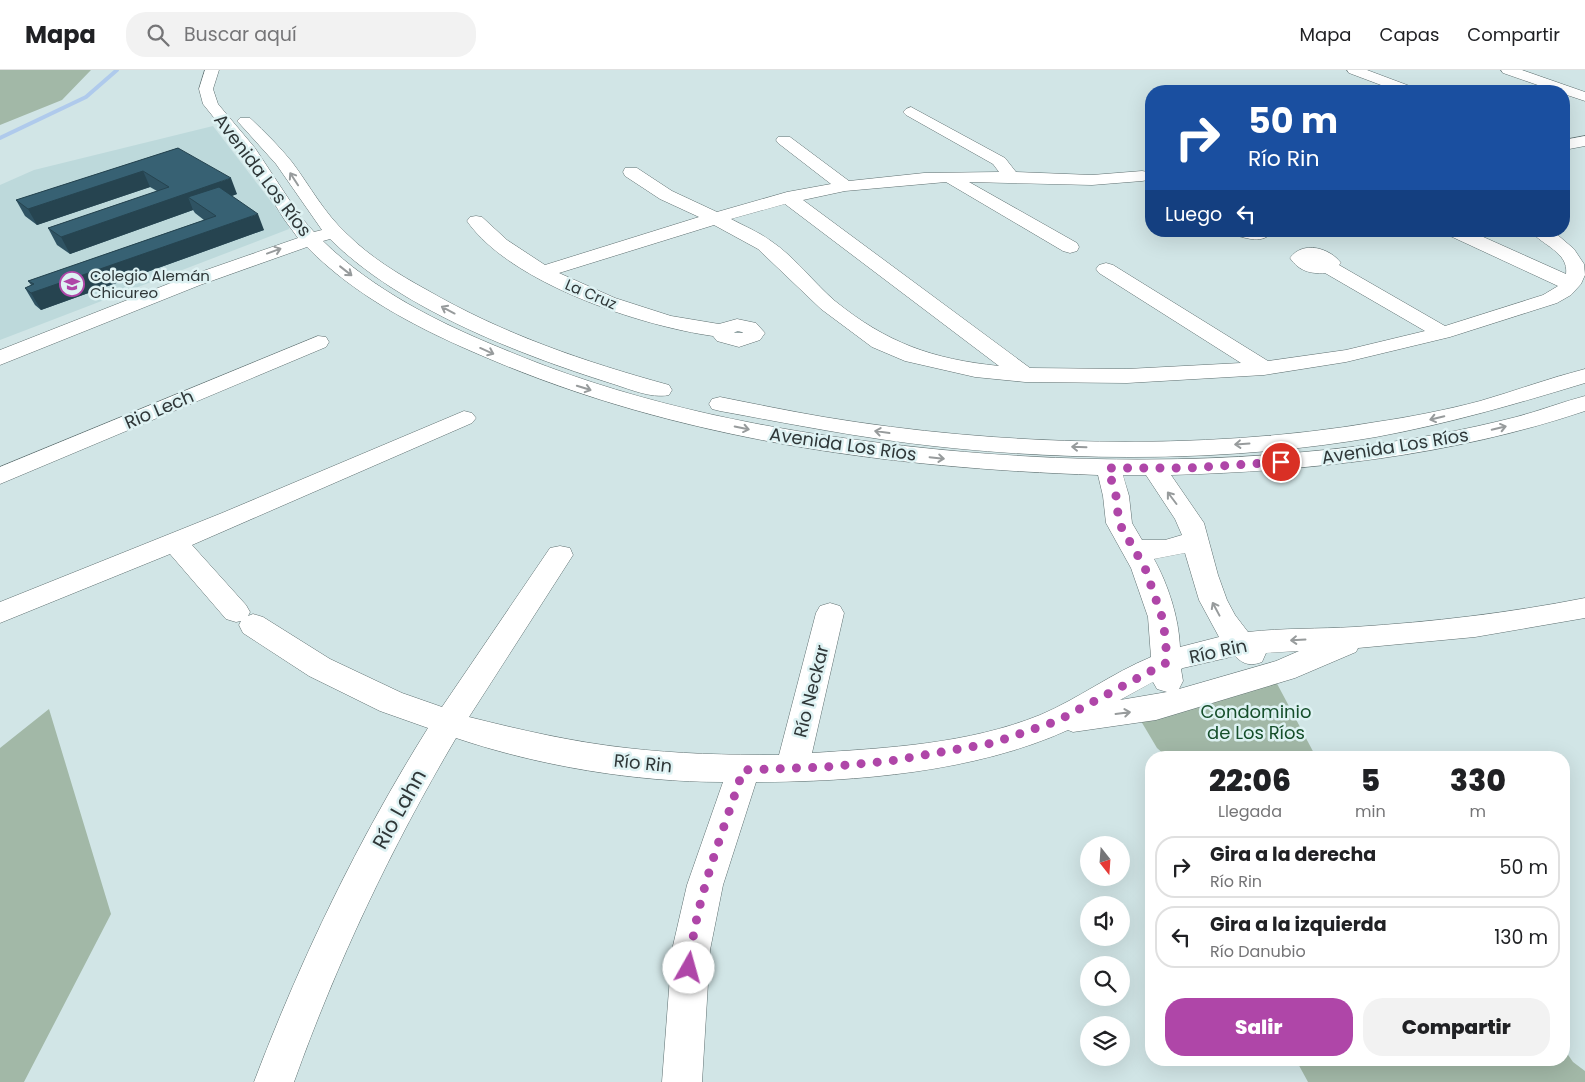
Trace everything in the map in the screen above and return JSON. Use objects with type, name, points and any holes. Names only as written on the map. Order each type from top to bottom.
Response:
[{"type":"street","name":"Avenida Los Ríos","points":[[212,70],[206,87],[210,102],[266,175],[304,232],[352,276],[399,307],[456,337],[547,366]]},
{"type":"street","points":[[1354,70],[1394,85]]},
{"type":"street","points":[[1508,70],[1552,85]]},
{"type":"street","points":[[1570,91],[1585,96]]},
{"type":"street","name":"Avenida Los Ríos","points":[[210,102],[245,121],[286,167],[328,225],[376,267],[422,297],[490,332],[547,366],[618,398],[754,431],[870,450],[991,453],[1222,446],[1309,439],[1434,419],[1522,397],[1585,376]]},
{"type":"street","points":[[911,112],[998,161],[1005,167],[1009,176]]},
{"type":"street","points":[[237,136],[255,132]]},
{"type":"street","points":[[784,140],[845,186]]},
{"type":"street","points":[[1570,144],[1585,141]]},
{"type":"street","points":[[1570,159],[1585,156]]},
{"type":"street","points":[[631,172],[679,201],[716,218],[765,245],[828,305],[880,342],[914,356],[946,365],[975,370],[1025,375],[1127,376],[1264,368],[1354,354],[1443,333],[1550,299],[1558,295],[1577,272]]},
{"type":"street","points":[[544,272],[787,197],[845,186],[949,177],[1009,176],[1092,180],[1145,177]]},
{"type":"street","points":[[949,177],[1070,247]]},
{"type":"street","points":[[787,197],[1025,375]]},
{"type":"street","name":"La Cruz","points":[[476,221],[505,248],[544,272],[591,294],[633,311],[694,327],[723,331]]},
{"type":"street","points":[[0,344],[188,277],[304,232],[328,225]]},
{"type":"street","points":[[1472,237],[1577,272]]},
{"type":"street","points":[[1548,237],[1562,248],[1577,272]]},
{"type":"street","points":[[1328,267],[1443,333]]},
{"type":"street","points":[[1106,269],[1264,368]]},
{"type":"street","points":[[0,358],[188,277]]},
{"type":"street","name":"Rio Lech","points":[[0,476],[318,342]]},
{"type":"street","name":"Avenida Los Ríos","points":[[991,453],[1108,468],[1155,468],[1281,462],[1376,451],[1501,428],[1585,403]]},
{"type":"street","points":[[0,613],[174,542],[464,418]]},
{"type":"street","points":[[1108,468],[1116,496],[1119,523],[1145,568],[1162,617],[1166,641],[1166,677],[1172,689],[1182,700]]},
{"type":"street","points":[[1155,468],[1161,482],[1192,526],[1208,592],[1220,616],[1240,643],[1252,654],[1260,668],[1256,678]]},
{"type":"street","points":[[1134,548],[1150,552],[1176,548],[1195,540]]},
{"type":"street","name":"Río Rin","points":[[174,542],[244,618],[282,646],[342,680],[449,722],[545,748],[658,766],[743,770],[792,769],[890,761],[993,743],[1057,721],[1166,663],[1240,643],[1364,637],[1532,619],[1585,608]]},
{"type":"street","name":"Río Lahn","points":[[274,1082],[289,1040],[336,930],[380,843],[449,722],[560,555]]},
{"type":"street","name":"Río Neckar","points":[[792,769],[830,613]]},
{"type":"street","name":"Río Rin","points":[[1057,721],[1156,708],[1284,670],[1364,637]]},
{"type":"street","points":[[682,1082],[691,950],[705,885],[743,770]]},
{"type":"shaded area","name":"Colegio Alemán Chicureo","points":[[213,126],[289,225],[289,229],[0,340],[0,185],[34,170]]},
{"type":"green space","points":[[0,70],[91,70],[62,100],[0,125]]},
{"type":"green space","name":"Condominio de Los Ríos","points":[[1274,678],[1313,751],[1160,751],[1138,716]]},
{"type":"green space","points":[[49,709],[111,914],[24,1082],[0,1082],[0,748]]},
{"type":"green space","points":[[1570,1058],[1585,1071],[1585,1082],[1308,1082],[1299,1066],[1570,1066]]},
{"type":"building","points":[[178,148],[231,178],[61,237],[48,228],[169,187],[143,171],[28,209],[16,200]]},
{"type":"building","points":[[219,187],[258,214],[31,293],[25,288],[34,284],[28,281],[216,216],[188,197]]},
{"type":"waterway","points":[[0,138],[86,97],[117,70]]},
{"type":"place","name":"Colegio Alemán Chicureo","points":[[72,284]]},
{"type":"route","points":[[689,968],[705,885],[743,770],[825,767],[890,761],[993,743],[1057,721],[1166,663],[1166,641],[1162,617],[1145,568],[1119,523],[1116,496],[1108,468],[1188,468],[1281,462]]}]
